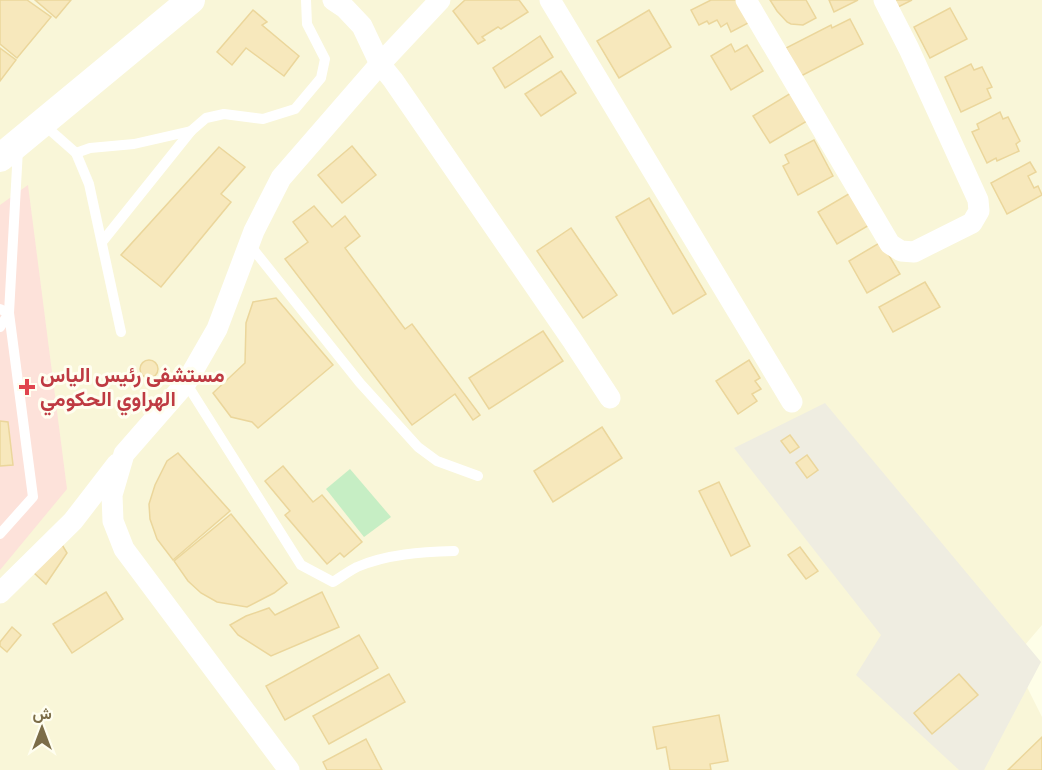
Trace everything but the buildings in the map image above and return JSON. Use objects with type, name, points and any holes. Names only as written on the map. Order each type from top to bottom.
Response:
[{"type":"main road","points":[[9,150],[191,0]]},
{"type":"street","points":[[333,0],[345,8],[362,26],[380,64],[566,330],[609,398]]},
{"type":"street","points":[[0,593],[73,521],[124,454],[186,383],[217,329],[249,244],[281,178],[380,64],[440,0]]},
{"type":"street","points":[[550,0],[792,402]]},
{"type":"street","points":[[746,0],[890,244],[901,251],[914,252],[972,223],[979,211],[978,200],[884,0]]},
{"type":"street","points":[[124,454],[112,495],[113,521],[124,549],[289,770]]},
{"type":"lane","points":[[102,242],[191,131],[206,118],[224,114],[263,119],[295,109],[321,78],[325,59],[307,24],[306,0]]},
{"type":"lane","points":[[42,123],[76,153],[89,184],[121,332]]},
{"type":"lane","points":[[76,153],[90,148],[134,144],[191,131]]},
{"type":"lane","points":[[0,534],[33,497],[5,311],[9,150]]},
{"type":"lane","points":[[249,244],[360,383],[418,447],[438,461],[478,476]]},
{"type":"lane","points":[[0,327],[5,311]]},
{"type":"lane","points":[[186,383],[301,565],[333,582],[356,568],[380,560],[404,555],[454,551]]},
{"type":"shaded area","points":[[0,0],[1042,0],[1042,625],[1013,659],[1042,717],[1042,770],[0,770]]},
{"type":"shaded area","name":"مستشفى رئيس الياس الهراوي الحكومي","points":[[28,185],[67,489],[0,570],[0,205]]},
{"type":"shaded area","points":[[825,403],[1041,662],[984,770],[959,770],[856,675],[881,635],[734,448]]},
{"type":"green space","points":[[350,469],[391,517],[364,537],[326,489]]},
{"type":"place","name":"مستشفى رئيس الياس الهراوي الحكومي","points":[[27,387]]}]
